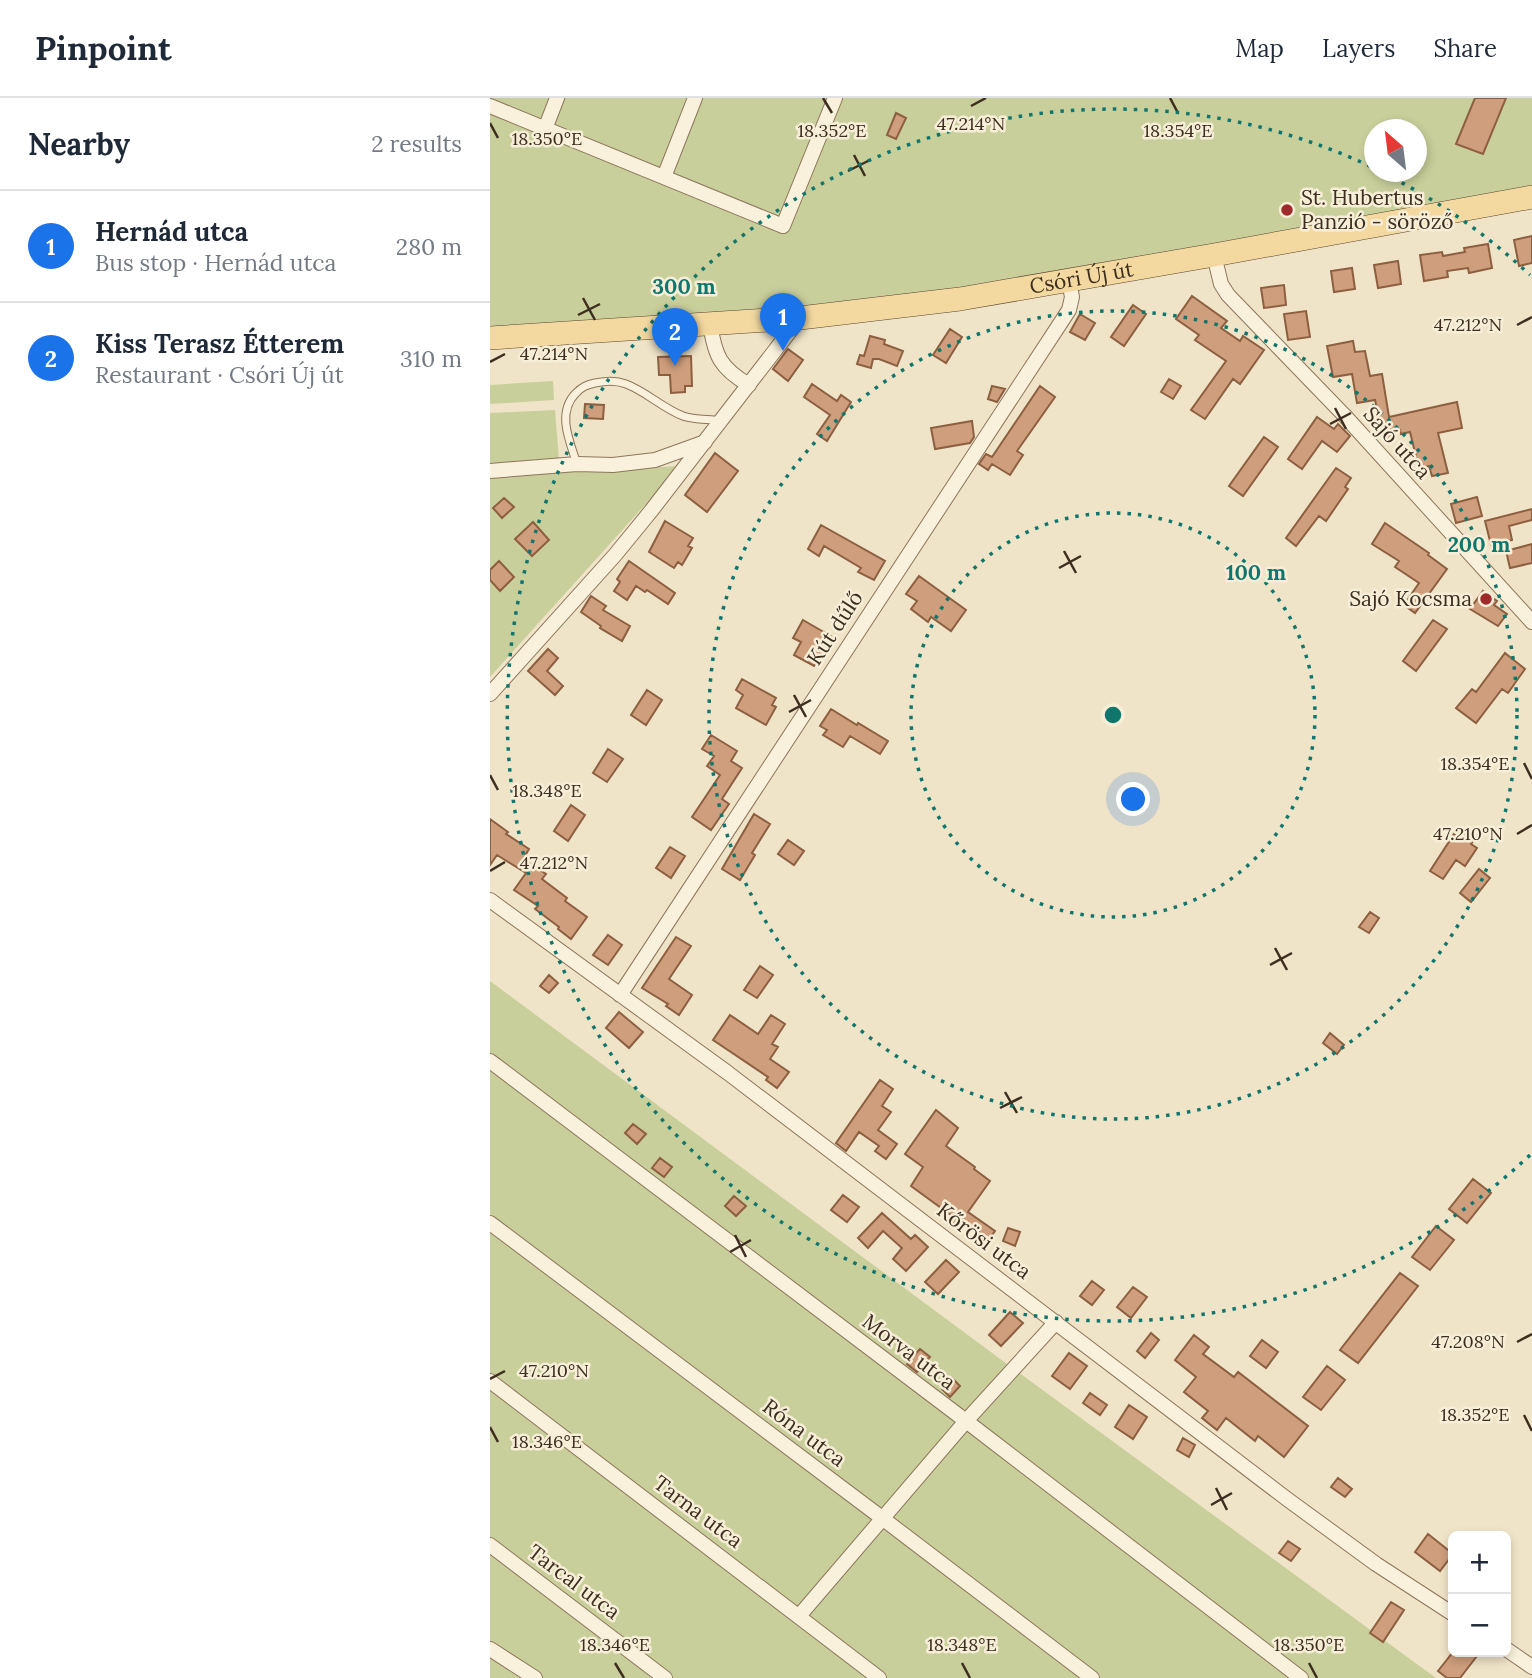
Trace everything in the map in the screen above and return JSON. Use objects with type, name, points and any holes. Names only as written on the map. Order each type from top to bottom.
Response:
[{"type":"main road","name":"Csóri Új út","points":[[490,338],[800,318],[960,299],[1532,197]]},
{"type":"street","points":[[545,128],[557,98]]},
{"type":"street","points":[[664,177],[695,98]]},
{"type":"street","points":[[490,106],[783,226],[835,98]]},
{"type":"street","name":"Sajó utca","points":[[1214,255],[1220,281],[1228,295],[1343,415],[1532,622]]},
{"type":"street","name":"Kút dűlő","points":[[620,995],[1069,310],[1072,298],[1069,281]]},
{"type":"street","points":[[490,694],[652,511],[800,318]]},
{"type":"street","points":[[710,324],[717,356],[731,372],[749,385]]},
{"type":"street","points":[[490,471],[577,464],[613,466],[654,460],[705,442]]},
{"type":"street","name":"Kőrösi utca","points":[[491,901],[728,1073],[1287,1499],[1376,1564],[1448,1611]]},
{"type":"street","name":"Morva utca","points":[[490,1061],[967,1421],[1301,1678]]},
{"type":"street","name":"Róna utca","points":[[490,1223],[1092,1678]]},
{"type":"street","points":[[799,1616],[1056,1322]]},
{"type":"street","name":"Tarna utca","points":[[490,1381],[879,1678]]},
{"type":"street","name":"Tarcal utca","points":[[490,1545],[665,1678]]},
{"type":"street","points":[[490,1649],[535,1678]]},
{"type":"street","points":[[1511,1652],[1532,1667]]},
{"type":"lane","points":[[577,464],[565,419],[573,396],[585,385],[613,380],[636,389],[685,417],[721,421]]},
{"type":"green space","points":[[490,98],[1532,98],[1532,197],[1069,281],[490,338]]},
{"type":"green space","points":[[553,381],[554,400],[490,404],[490,385]]},
{"type":"green space","points":[[555,410],[560,472],[680,466],[490,677],[490,413]]},
{"type":"green space","points":[[490,981],[1007,1364],[1436,1678],[490,1678]]},
{"type":"building","points":[[1475,98],[1506,98],[1483,154],[1456,144]]},
{"type":"building","points":[[896,113],[906,118],[896,139],[887,135]]},
{"type":"building","points":[[1532,236],[1532,263],[1519,266],[1514,240]]},
{"type":"building","points":[[1488,244],[1492,268],[1469,273],[1468,268],[1447,271],[1448,277],[1424,281],[1420,255],[1442,252],[1443,256],[1465,252],[1464,248]]},
{"type":"building","points":[[1398,261],[1401,284],[1378,288],[1374,265]]},
{"type":"building","points":[[1352,268],[1355,289],[1334,292],[1331,271]]},
{"type":"building","points":[[1284,285],[1286,305],[1264,308],[1261,288]]},
{"type":"building","points":[[1192,296],[1227,321],[1221,328],[1240,341],[1243,336],[1264,350],[1240,384],[1233,379],[1205,419],[1191,410],[1226,361],[1195,340],[1199,335],[1176,319]]},
{"type":"building","points":[[1133,305],[1146,314],[1124,346],[1111,337]]},
{"type":"building","points":[[1306,311],[1310,337],[1288,340],[1284,314]]},
{"type":"building","points":[[1080,314],[1095,323],[1085,340],[1070,332]]},
{"type":"building","points":[[950,329],[962,337],[946,363],[933,355]]},
{"type":"building","points":[[870,336],[885,340],[884,344],[903,351],[897,366],[879,359],[873,359],[871,368],[857,364],[860,355],[864,356]]},
{"type":"building","points":[[1353,341],[1355,352],[1365,351],[1370,376],[1382,374],[1389,417],[1457,402],[1462,428],[1438,433],[1448,473],[1432,476],[1429,466],[1419,469],[1410,432],[1391,432],[1392,439],[1384,440],[1375,400],[1357,403],[1352,374],[1333,377],[1327,346]]},
{"type":"building","points":[[788,349],[803,360],[788,381],[773,369]]},
{"type":"building","points":[[691,356],[692,386],[685,386],[685,392],[671,393],[670,375],[659,375],[658,357]]},
{"type":"building","points":[[1169,379],[1181,386],[1173,399],[1161,392]]},
{"type":"building","points":[[812,384],[837,401],[841,395],[851,402],[827,441],[817,434],[830,415],[804,397]]},
{"type":"building","points":[[992,386],[1005,389],[997,402],[988,399]]},
{"type":"building","points":[[1040,386],[1055,397],[1017,451],[1023,455],[1010,475],[992,464],[988,470],[979,464],[986,454],[992,457]]},
{"type":"building","points":[[585,404],[604,405],[603,419],[584,418]]},
{"type":"building","points":[[1317,417],[1334,429],[1338,424],[1350,436],[1337,452],[1322,441],[1302,469],[1288,459]]},
{"type":"building","points":[[972,421],[974,437],[970,443],[935,449],[931,428]]},
{"type":"building","points":[[1264,437],[1278,447],[1243,496],[1229,486]]},
{"type":"building","points":[[715,453],[738,471],[707,512],[685,495]]},
{"type":"building","points":[[1336,468],[1351,478],[1345,487],[1348,489],[1326,521],[1319,516],[1296,546],[1286,538]]},
{"type":"building","points":[[1477,497],[1482,516],[1456,523],[1451,504]]},
{"type":"building","points":[[504,498],[514,507],[502,518],[493,508]]},
{"type":"building","points":[[1532,509],[1532,520],[1509,526],[1512,540],[1491,545],[1485,521]]},
{"type":"building","points":[[665,521],[693,538],[688,546],[692,548],[682,565],[678,562],[674,568],[649,552]]},
{"type":"building","points":[[533,522],[549,540],[532,556],[515,539]]},
{"type":"building","points":[[1385,523],[1429,553],[1428,555],[1447,569],[1415,613],[1404,605],[1419,583],[1395,567],[1399,561],[1372,544]]},
{"type":"building","points":[[821,525],[885,561],[874,580],[858,572],[861,568],[824,546],[819,556],[808,549]]},
{"type":"building","points":[[1532,544],[1532,563],[1510,568],[1506,551]]},
{"type":"building","points":[[499,561],[514,577],[500,591],[490,580],[490,570]]},
{"type":"building","points":[[629,561],[675,593],[668,604],[636,586],[627,600],[614,591],[620,582],[617,579]]},
{"type":"building","points":[[919,576],[966,610],[951,631],[931,617],[928,622],[911,609],[917,601],[906,594]]},
{"type":"building","points":[[1483,591],[1497,601],[1494,605],[1507,614],[1498,626],[1470,609]]},
{"type":"building","points":[[591,596],[606,606],[603,610],[630,626],[622,641],[581,612]]},
{"type":"building","points":[[803,620],[834,638],[814,666],[794,655],[801,642],[793,638]]},
{"type":"building","points":[[1433,620],[1447,629],[1416,671],[1403,661]]},
{"type":"building","points":[[548,649],[558,658],[547,671],[563,686],[555,695],[528,671]]},
{"type":"building","points":[[1505,653],[1525,669],[1508,693],[1502,689],[1476,723],[1456,708],[1472,689],[1476,692]]},
{"type":"building","points":[[742,679],[776,698],[772,705],[776,707],[766,725],[736,708],[743,695],[736,690]]},
{"type":"building","points":[[647,690],[662,700],[646,725],[631,715]]},
{"type":"building","points":[[831,709],[888,741],[880,754],[850,736],[843,747],[823,735],[827,730],[820,726]]},
{"type":"building","points":[[711,735],[737,751],[731,761],[742,768],[722,799],[729,804],[711,830],[692,817],[720,775],[707,766],[714,756],[702,749]]},
{"type":"building","points":[[608,749],[623,759],[607,782],[593,773]]},
{"type":"building","points":[[571,805],[585,815],[568,841],[554,831]]},
{"type":"building","points":[[754,814],[770,824],[752,853],[755,855],[740,880],[722,869]]},
{"type":"building","points":[[490,819],[508,832],[506,834],[529,849],[523,859],[546,874],[542,879],[587,917],[571,939],[535,909],[538,906],[514,890],[526,873],[497,855],[490,865]]},
{"type":"building","points":[[1465,833],[1475,839],[1471,844],[1477,848],[1465,866],[1456,860],[1443,879],[1430,871],[1454,834],[1461,839]]},
{"type":"building","points":[[788,840],[804,851],[794,865],[778,854]]},
{"type":"building","points":[[670,847],[685,856],[671,878],[656,868]]},
{"type":"building","points":[[1479,869],[1490,878],[1471,902],[1460,893]]},
{"type":"building","points":[[1370,912],[1379,918],[1369,933],[1359,927]]},
{"type":"building","points":[[608,935],[622,945],[608,965],[593,955]]},
{"type":"building","points":[[676,937],[691,946],[669,979],[692,995],[679,1015],[666,1006],[668,1004],[642,988]]},
{"type":"building","points":[[760,966],[773,975],[757,998],[744,990]]},
{"type":"building","points":[[549,975],[558,983],[549,993],[540,986]]},
{"type":"building","points":[[619,1012],[643,1032],[629,1048],[606,1028]]},
{"type":"building","points":[[730,1015],[758,1034],[771,1015],[785,1024],[772,1044],[778,1047],[770,1059],[789,1072],[777,1088],[766,1080],[768,1077],[713,1040]]},
{"type":"building","points":[[1330,1033],[1344,1045],[1337,1054],[1323,1043]]},
{"type":"building","points":[[880,1080],[893,1089],[882,1106],[891,1112],[878,1130],[897,1144],[886,1159],[875,1151],[879,1146],[859,1132],[846,1151],[836,1143]]},
{"type":"building","points":[[936,1110],[958,1128],[946,1146],[990,1181],[968,1212],[995,1231],[984,1246],[974,1238],[979,1232],[962,1220],[958,1226],[949,1220],[952,1216],[911,1186],[923,1167],[905,1154]]},
{"type":"building","points":[[633,1124],[646,1134],[637,1144],[625,1133]]},
{"type":"building","points":[[660,1158],[672,1167],[664,1177],[652,1168]]},
{"type":"building","points":[[1473,1179],[1491,1193],[1467,1223],[1449,1209]]},
{"type":"building","points":[[843,1195],[859,1207],[847,1222],[831,1210]]},
{"type":"building","points":[[734,1196],[746,1206],[736,1216],[725,1206]]},
{"type":"building","points":[[882,1213],[911,1239],[915,1235],[928,1247],[906,1271],[893,1259],[902,1248],[883,1231],[868,1248],[858,1238]]},
{"type":"building","points":[[1436,1226],[1454,1240],[1430,1270],[1412,1257]]},
{"type":"building","points":[[1008,1228],[1020,1232],[1015,1246],[1003,1241]]},
{"type":"building","points":[[946,1260],[959,1272],[938,1294],[925,1282]]},
{"type":"building","points":[[1400,1273],[1418,1286],[1358,1363],[1340,1350]]},
{"type":"building","points":[[1092,1281],[1104,1290],[1092,1305],[1080,1296]]},
{"type":"building","points":[[1133,1287],[1147,1297],[1131,1318],[1117,1307]]},
{"type":"building","points":[[1010,1312],[1023,1323],[1001,1346],[989,1335]]},
{"type":"building","points":[[1151,1333],[1159,1340],[1145,1358],[1137,1351]]},
{"type":"building","points":[[1194,1335],[1209,1347],[1203,1354],[1234,1377],[1238,1372],[1308,1426],[1284,1457],[1258,1436],[1255,1441],[1226,1418],[1217,1430],[1202,1418],[1208,1411],[1184,1392],[1196,1377],[1175,1360]]},
{"type":"building","points":[[1262,1340],[1278,1352],[1266,1368],[1250,1356]]},
{"type":"building","points":[[920,1349],[930,1357],[917,1372],[907,1364]]},
{"type":"building","points":[[1069,1353],[1087,1366],[1070,1389],[1052,1376]]},
{"type":"building","points":[[1327,1366],[1345,1380],[1321,1410],[1303,1397]]},
{"type":"building","points":[[952,1378],[960,1386],[950,1397],[942,1389]]},
{"type":"building","points":[[1090,1393],[1107,1405],[1100,1415],[1083,1403]]},
{"type":"building","points":[[1129,1405],[1147,1417],[1133,1439],[1115,1427]]},
{"type":"building","points":[[1183,1438],[1195,1445],[1189,1457],[1177,1450]]},
{"type":"building","points":[[1338,1478],[1352,1489],[1345,1497],[1331,1487]]},
{"type":"building","points":[[1428,1534],[1448,1550],[1448,1561],[1440,1571],[1415,1552]]},
{"type":"building","points":[[1288,1541],[1300,1549],[1291,1561],[1279,1553]]},
{"type":"building","points":[[1391,1602],[1404,1610],[1383,1642],[1370,1633]]},
{"type":"building","points":[[1449,1657],[1476,1657],[1460,1678],[1447,1678],[1438,1671]]},
{"type":"place","name":"St. Hubertus Panzió - söröző","points":[[1287,210]]},
{"type":"place","name":"Hernád utca","points":[[783,351]]},
{"type":"place","name":"Kiss Terasz Étterem","points":[[675,366]]},
{"type":"place","name":"Sajó Kocsma","points":[[1486,599]]}]
